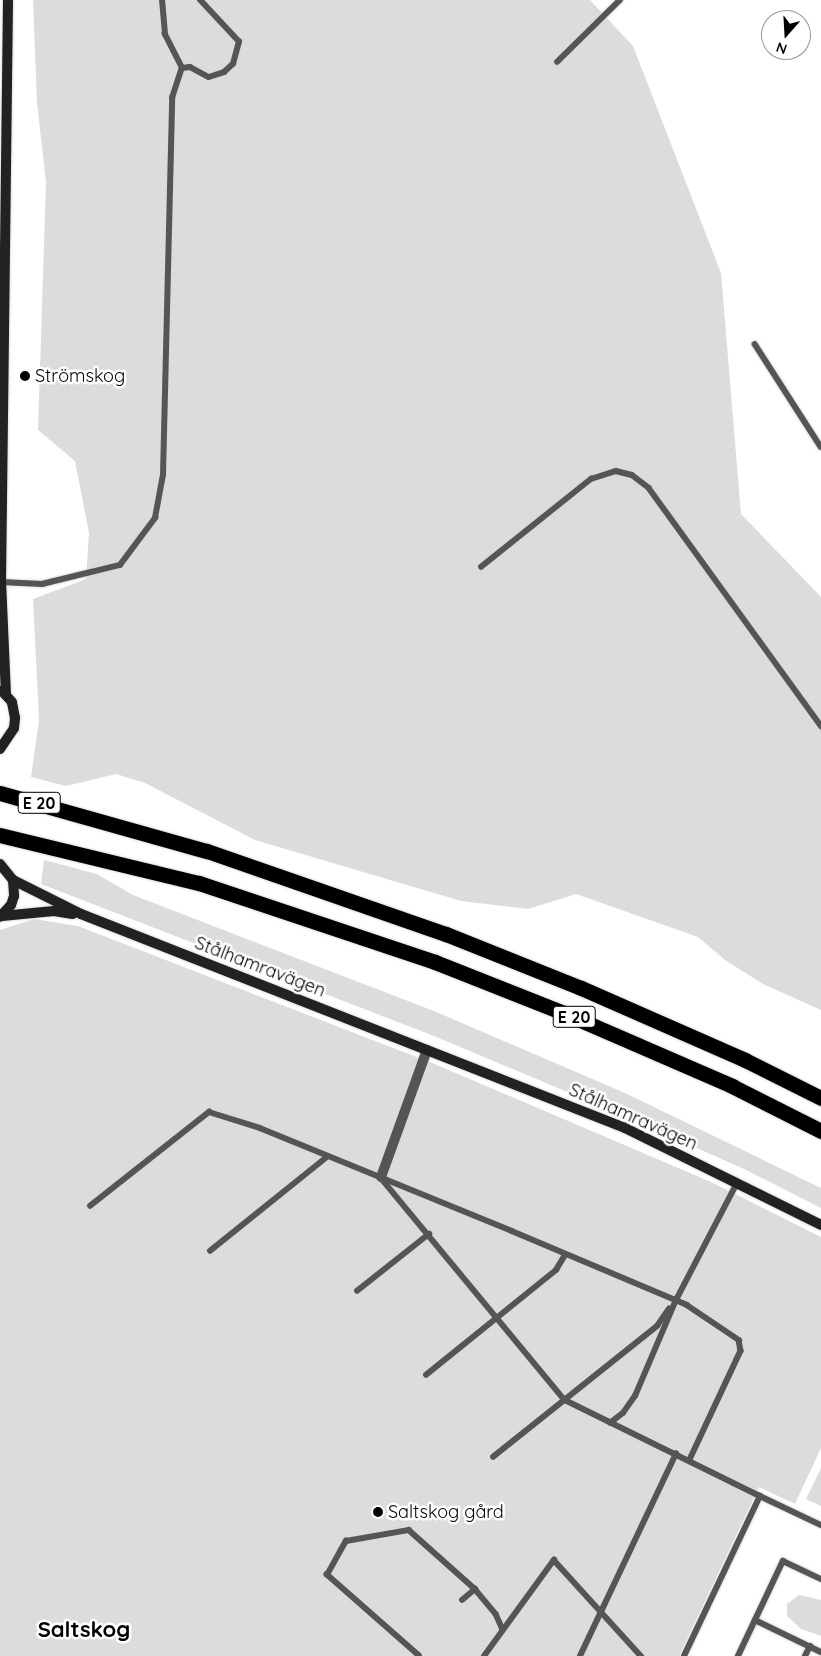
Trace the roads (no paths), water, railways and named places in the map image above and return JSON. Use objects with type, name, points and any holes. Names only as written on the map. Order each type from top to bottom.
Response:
[{"type":"highway","name":"E 20","points":[[0,793],[78,813],[207,851],[446,934],[599,996],[745,1060],[821,1098]]},
{"type":"highway","name":"E 20","points":[[0,835],[78,852],[199,884],[435,962],[578,1019],[732,1086],[821,1131]]},
{"type":"main road","points":[[0,748],[14,728],[15,718],[12,702],[3,692],[1,585],[8,0]]},
{"type":"main road","points":[[0,855],[11,876],[14,896],[1,916]]},
{"type":"main road","name":"Stålhamravägen","points":[[0,864],[11,876],[81,914],[625,1128],[821,1225]]},
{"type":"main road","name":"Stålhamravägen","points":[[1,916],[54,911],[81,914]]},
{"type":"street","points":[[380,1178],[427,1050]]},
{"type":"lane","points":[[1,585],[42,584],[120,565],[155,518],[163,475],[172,98],[182,68],[165,34],[162,0]]},
{"type":"lane","points":[[182,68],[190,67],[209,77],[224,72],[233,64],[239,42],[200,0]]},
{"type":"lane","points":[[558,62],[620,0]]},
{"type":"lane","points":[[755,344],[821,447]]},
{"type":"lane","points":[[481,567],[591,479],[616,471],[632,475],[650,488],[821,726]]},
{"type":"lane","points":[[90,1206],[209,1112],[328,1156],[675,1302],[687,1305],[739,1340],[741,1351],[690,1460]]},
{"type":"lane","points":[[210,1251],[328,1156]]},
{"type":"lane","points":[[380,1178],[498,1316],[565,1400],[821,1525]]},
{"type":"lane","points":[[610,1423],[624,1413],[635,1396],[675,1302],[736,1183]]},
{"type":"lane","points":[[357,1291],[429,1234]]},
{"type":"lane","points":[[426,1375],[556,1270],[565,1255]]},
{"type":"lane","points":[[493,1457],[657,1326],[675,1302]]},
{"type":"lane","points":[[580,1656],[676,1454]]},
{"type":"lane","points":[[684,1656],[760,1496]]},
{"type":"lane","points":[[419,1656],[328,1575],[346,1541],[409,1530],[475,1589],[496,1614],[503,1630]]},
{"type":"lane","points":[[484,1656],[554,1560],[641,1656]]},
{"type":"lane","points":[[738,1656],[783,1561],[821,1579]]},
{"type":"lane","points":[[462,1600],[475,1589]]},
{"type":"lane","points":[[755,1620],[821,1652]]},
{"type":"lane","points":[[805,1656],[810,1646]]},
{"type":"place","name":"Strömskog","points":[[25,376]]},
{"type":"place","name":"Saltskog gård","points":[[378,1512]]},
{"type":"district","name":"Saltskog","points":[[84,1630]]}]
